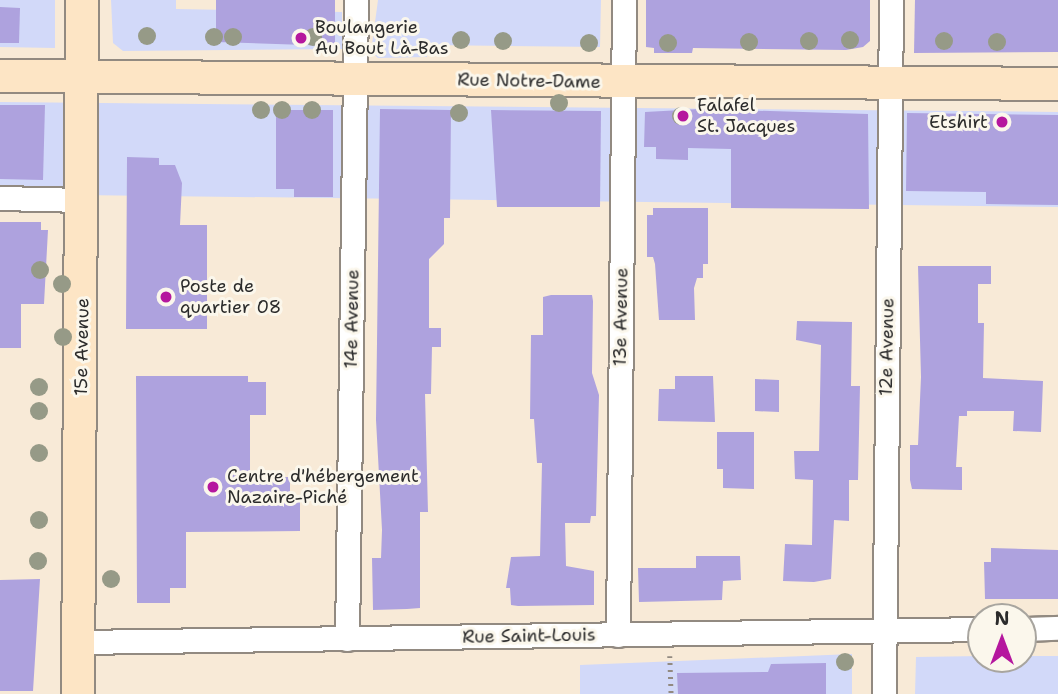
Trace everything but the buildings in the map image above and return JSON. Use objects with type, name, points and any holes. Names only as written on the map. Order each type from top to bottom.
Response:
[{"type":"street","name":"15e Avenue","points":[[78,694],[84,200],[82,0]]},
{"type":"street","name":"14e Avenue","points":[[347,639],[356,0]]},
{"type":"street","name":"13e Avenue","points":[[618,635],[624,0]]},
{"type":"street","name":"12e Avenue","points":[[884,694],[891,0]]},
{"type":"street","name":"Rue Notre-Dame","points":[[0,76],[1058,84]]},
{"type":"street","points":[[0,198],[84,200]]},
{"type":"street","points":[[1037,629],[1058,628]]},
{"type":"street","name":"Rue Saint-Louis","points":[[78,642],[967,629]]},
{"type":"path","points":[[669,634],[671,694]]},
{"type":"shaded area","points":[[0,0],[55,0],[55,48],[0,47]]},
{"type":"shaded area","points":[[111,0],[176,0],[176,9],[342,12],[342,49],[123,51],[113,43]]},
{"type":"shaded area","points":[[378,0],[601,0],[600,47],[428,45],[427,57],[378,58],[371,52]]},
{"type":"shaded area","points":[[0,102],[1058,112],[1058,207],[0,194]]},
{"type":"shaded area","points":[[852,654],[852,694],[580,694],[580,665]]},
{"type":"shaded area","points":[[967,656],[967,673],[1037,673],[1037,656],[1058,656],[1058,694],[915,694],[916,657]]},
{"type":"place","name":"Boulangerie Au Bout Là-Bas","points":[[301,38]]},
{"type":"place","name":"Falafel St. Jacques","points":[[683,116]]},
{"type":"place","name":"Etshirt","points":[[1002,122]]},
{"type":"place","name":"Poste de quartier 08","points":[[166,297]]},
{"type":"place","name":"Centre d'hébergement Nazaire-Piché","points":[[213,487]]}]
